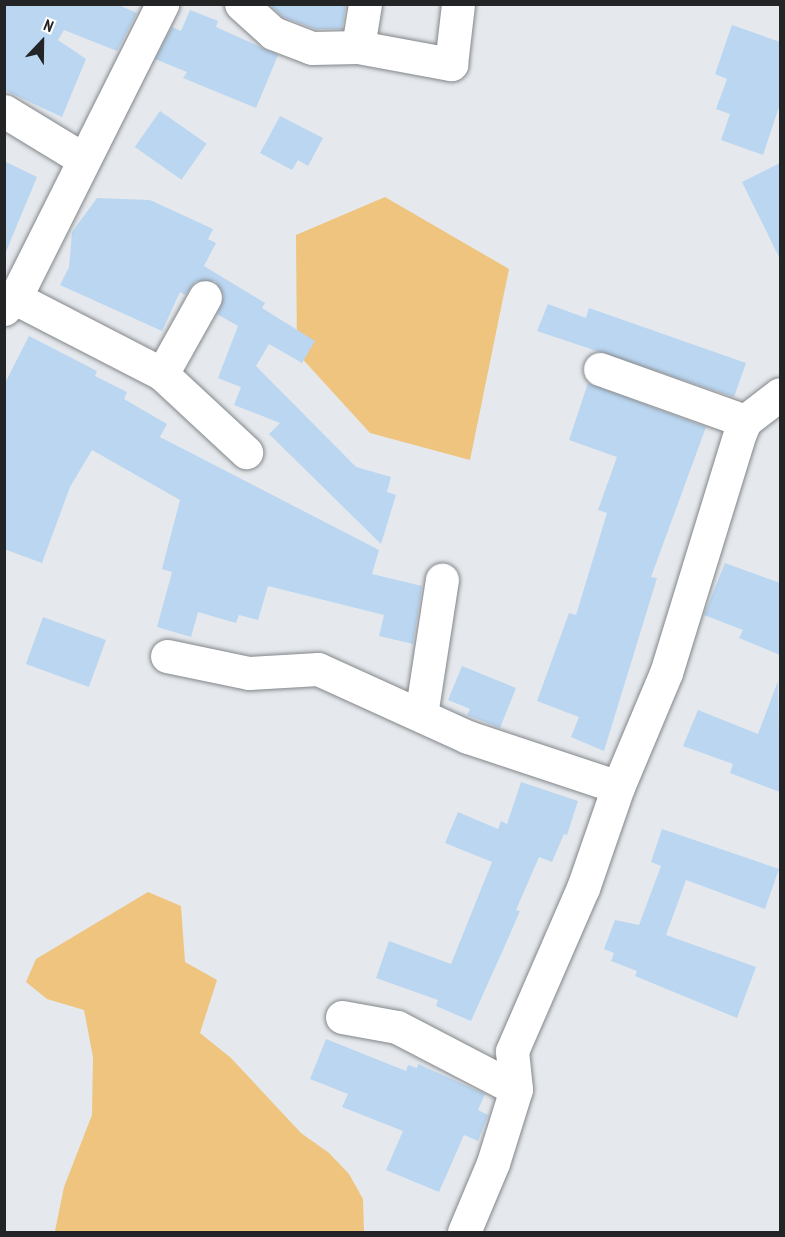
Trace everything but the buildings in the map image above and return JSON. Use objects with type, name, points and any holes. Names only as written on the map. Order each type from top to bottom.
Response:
[{"type":"street","points":[[162,4],[10,303],[162,374],[246,452]]},
{"type":"street","points":[[241,4],[273,33],[312,48],[358,47],[451,64],[458,4]]},
{"type":"street","points":[[358,47],[365,4]]},
{"type":"street","points":[[4,111],[83,159]]},
{"type":"street","points":[[162,374],[205,297]]},
{"type":"street","points":[[600,369],[745,420]]},
{"type":"street","points":[[464,1233],[493,1163],[516,1089],[512,1051],[583,888],[618,787],[666,673],[745,420],[780,394]]},
{"type":"street","points":[[421,715],[442,580]]},
{"type":"street","points":[[167,656],[249,673],[318,669],[468,736],[618,787]]},
{"type":"street","points":[[342,1017],[397,1027],[516,1089]]},
{"type":"shaded area","points":[[385,197],[509,269],[470,460],[370,433],[297,353],[296,235]]},
{"type":"shaded area","points":[[148,892],[181,906],[185,962],[217,980],[200,1033],[231,1058],[301,1133],[329,1153],[349,1174],[363,1199],[364,1232],[55,1231],[64,1187],[92,1115],[93,1057],[84,1010],[47,999],[26,982],[36,959]]}]
